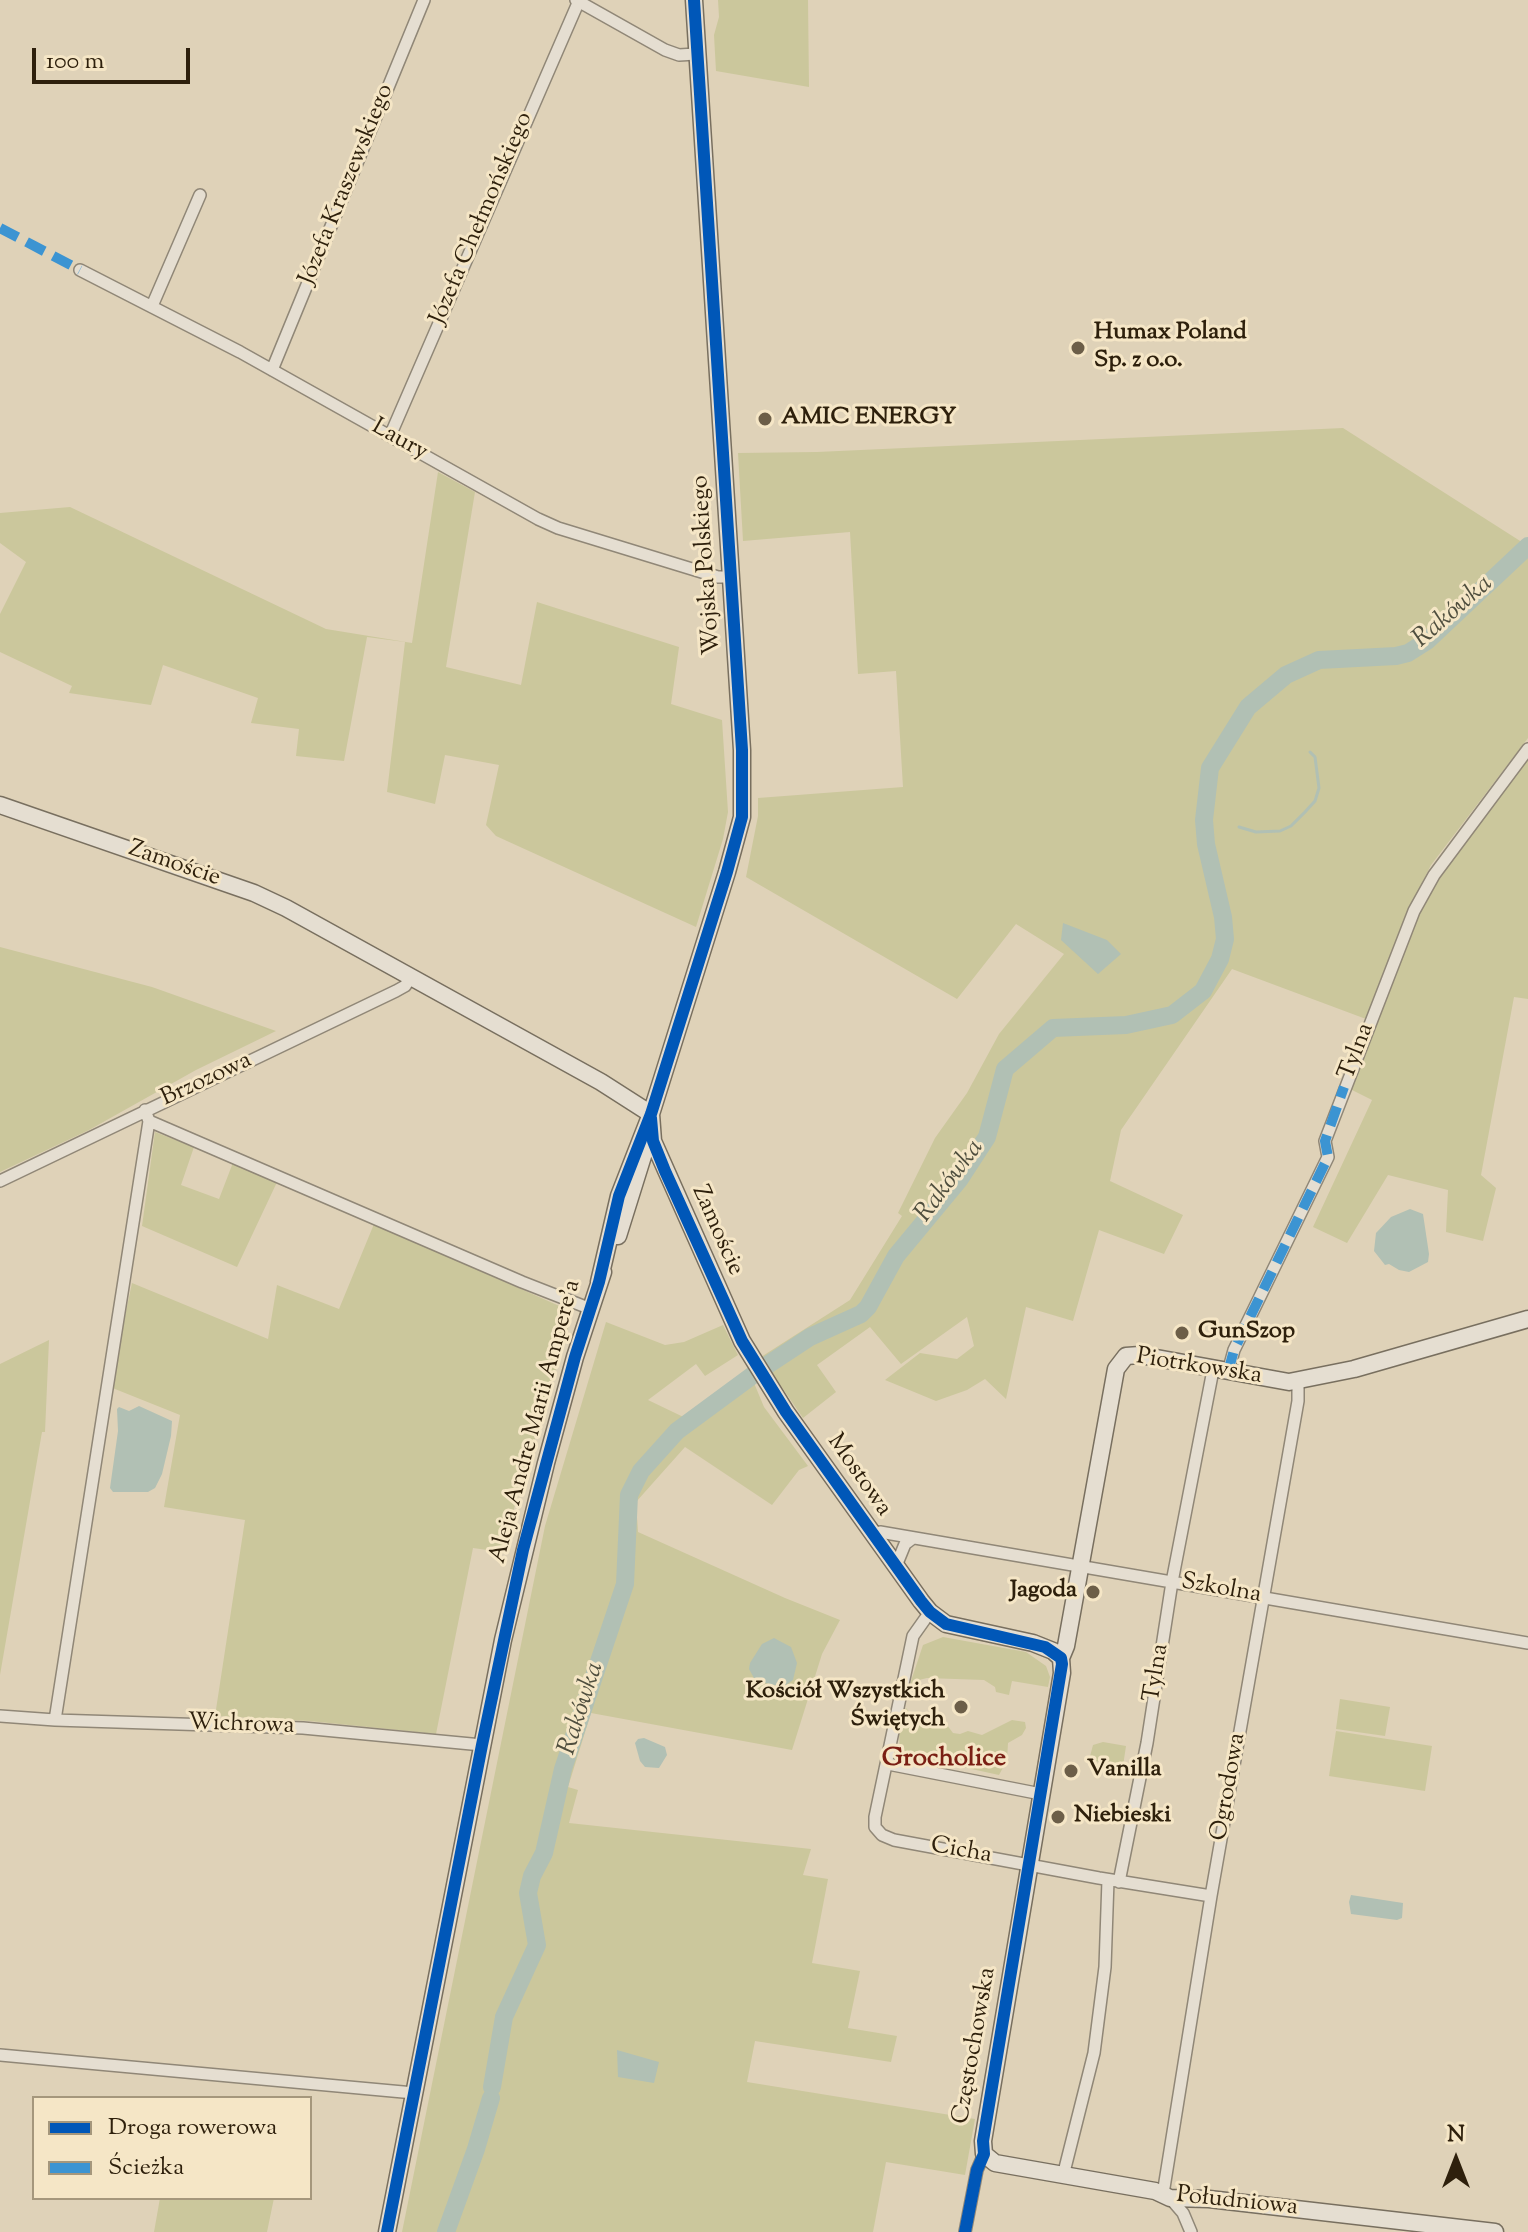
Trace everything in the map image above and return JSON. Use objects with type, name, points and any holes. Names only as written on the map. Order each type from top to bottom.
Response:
[{"type":"street","name":"Józefa Kraszewskiego","points":[[272,370],[424,0]]},
{"type":"street","name":"Wojska Polskiego","points":[[651,1114],[742,817],[742,750],[694,0]]},
{"type":"street","points":[[577,1],[665,50],[679,55],[696,54]]},
{"type":"street","name":"Józefa Chełmońskiego","points":[[390,436],[577,1]]},
{"type":"street","points":[[152,306],[200,195]]},
{"type":"street","name":"Laury","points":[[80,270],[272,370],[558,528],[718,577],[731,577]]},
{"type":"street","name":"Tylna","points":[[1063,2176],[1094,2053],[1114,1881],[1147,1743],[1172,1582],[1220,1371],[1234,1350],[1328,1157],[1325,1141],[1414,911],[1434,875],[1528,749]]},
{"type":"street","name":"Zamoście","points":[[0,805],[254,893],[601,1082],[651,1114],[653,1141],[665,1171],[732,1323],[754,1362]]},
{"type":"street","name":"Brzozowa","points":[[0,1181],[147,1116],[396,991],[405,986],[411,977]]},
{"type":"street","name":"Aleja Andre Marii Ampere'a","points":[[599,1282],[640,1171],[651,1114]]},
{"type":"street","name":"Aleja Andre Marii Ampere'a","points":[[387,2232],[523,1550],[599,1282],[619,1196],[651,1114]]},
{"type":"street","points":[[55,1720],[147,1116],[522,1282],[591,1309]]},
{"type":"street","points":[[640,1171],[653,1166],[665,1171]]},
{"type":"street","name":"Piotrkowska","points":[[1041,1794],[1062,1673],[1061,1658],[1066,1646],[1116,1369],[1120,1361],[1133,1354],[1275,1381],[1298,1381],[1381,1362],[1528,1319]]},
{"type":"street","name":"Mostowa","points":[[754,1362],[930,1612]]},
{"type":"street","name":"Ogrodowa","points":[[1166,2196],[1211,1896],[1298,1401],[1298,1381]]},
{"type":"street","name":"Szkolna","points":[[873,1534],[880,1532],[1528,1643]]},
{"type":"street","points":[[896,1566],[905,1544],[913,1538]]},
{"type":"street","points":[[1041,1794],[888,1764],[913,1636],[930,1612],[955,1628],[1033,1643],[1061,1658]]},
{"type":"street","name":"Wichrowa","points":[[0,1716],[303,1728],[482,1745]]},
{"type":"street","name":"Cicha","points":[[888,1764],[875,1827],[882,1835],[894,1840],[1211,1896]]},
{"type":"street","name":"Częstochowska","points":[[965,2232],[977,2170],[984,2154],[983,2141],[1041,1794]]},
{"type":"street","points":[[0,2055],[414,2093]]},
{"type":"street","name":"Południowa","points":[[984,2154],[995,2163],[1166,2196],[1495,2232]]},
{"type":"street","points":[[1166,2196],[1183,2213],[1191,2232]]},
{"type":"shaded area","points":[[718,0],[808,0],[809,87],[716,71],[714,35],[719,17]]},
{"type":"shaded area","points":[[1343,428],[1528,546],[1528,738],[1431,865],[1411,905],[1366,1019],[1232,969],[1121,1130],[1110,1181],[1183,1215],[1164,1254],[1099,1230],[1073,1321],[1026,1307],[1006,1399],[985,1379],[967,1390],[936,1401],[885,1380],[920,1353],[957,1359],[974,1346],[967,1317],[901,1364],[870,1327],[817,1365],[836,1392],[803,1418],[761,1357],[850,1300],[902,1216],[898,1213],[935,1138],[967,1093],[999,1034],[1064,954],[1016,924],[957,999],[746,877],[758,816],[758,798],[903,787],[896,671],[858,674],[850,532],[743,541],[738,453]]},
{"type":"shaded area","points":[[438,472],[475,492],[446,667],[521,685],[537,602],[679,647],[671,704],[722,720],[728,812],[723,839],[696,927],[496,836],[486,825],[499,765],[445,755],[435,804],[387,792],[405,642],[367,637],[344,761],[296,756],[299,729],[251,723],[258,698],[163,665],[151,705],[69,693],[72,686],[0,652],[0,614],[26,562],[0,543],[0,513],[70,507],[326,629],[412,643]]},
{"type":"shaded area","points":[[1528,755],[1528,999],[1514,997],[1481,1175],[1496,1188],[1483,1241],[1446,1232],[1448,1190],[1388,1175],[1347,1243],[1313,1227],[1372,1100],[1348,1088],[1425,899]]},
{"type":"shaded area","points":[[1063,923],[1107,940],[1121,954],[1098,974],[1061,940]]},
{"type":"shaded area","points":[[0,947],[152,987],[276,1031],[196,1070],[89,1130],[0,1172]]},
{"type":"shaded area","points":[[155,1132],[194,1147],[181,1185],[219,1199],[234,1160],[278,1180],[237,1267],[142,1226]]},
{"type":"shaded area","points":[[1410,1209],[1423,1214],[1429,1254],[1428,1262],[1409,1272],[1385,1265],[1374,1251],[1376,1233],[1391,1217]]},
{"type":"shaded area","points":[[374,1224],[573,1312],[501,1552],[473,1548],[436,1734],[310,1721],[215,1716],[245,1520],[164,1507],[180,1415],[110,1387],[132,1283],[268,1339],[277,1285],[339,1309]]},
{"type":"shaded area","points":[[606,1322],[665,1345],[684,1342],[723,1325],[738,1355],[705,1376],[696,1364],[648,1400],[698,1424],[754,1383],[764,1407],[808,1466],[799,1470],[772,1505],[685,1447],[636,1502],[638,1532],[840,1620],[822,1654],[792,1750],[591,1713],[568,1787],[578,1790],[569,1823],[811,1849],[803,1875],[828,1879],[812,1963],[860,1971],[848,2028],[897,2036],[891,2062],[755,2041],[747,2082],[975,2119],[965,2175],[886,2162],[873,2232],[402,2232],[545,1526]]},
{"type":"shaded area","points":[[49,1340],[45,1432],[42,1432],[0,1675],[0,1364]]},
{"type":"shaded area","points":[[139,1406],[172,1421],[162,1474],[155,1488],[148,1492],[113,1492],[110,1488],[118,1431],[117,1409],[129,1411]]},
{"type":"shaded area","points":[[943,1637],[1026,1652],[1046,1666],[1050,1677],[1048,1687],[1012,1681],[1009,1695],[996,1692],[995,1687],[984,1680],[927,1678],[919,1680],[916,1687],[912,1687],[910,1684],[923,1645]]},
{"type":"shaded area","points":[[774,1638],[791,1647],[797,1663],[793,1680],[783,1687],[761,1682],[754,1678],[749,1669],[762,1644]]},
{"type":"shaded area","points":[[1340,1699],[1390,1707],[1385,1736],[1336,1729]]},
{"type":"shaded area","points":[[906,1708],[918,1723],[947,1725],[953,1733],[968,1731],[982,1735],[1012,1720],[1025,1722],[1026,1728],[1022,1735],[1008,1743],[1007,1760],[999,1775],[900,1752],[899,1732]]},
{"type":"shaded area","points":[[1336,1731],[1432,1746],[1425,1791],[1329,1776]]},
{"type":"shaded area","points":[[644,1738],[665,1747],[667,1755],[659,1768],[645,1767],[640,1761],[635,1743]]},
{"type":"shaded area","points":[[1103,1742],[1126,1746],[1123,1766],[1089,1760],[1093,1745]]},
{"type":"shaded area","points":[[1351,1895],[1403,1903],[1402,1918],[1351,1914]]},
{"type":"shaded area","points":[[617,2050],[659,2062],[654,2083],[618,2077]]},
{"type":"shaded area","points":[[160,2200],[274,2200],[267,2232],[154,2232]]},
{"type":"waterway","name":"Rakówka","points":[[766,1366],[810,1337],[861,1314],[868,1307],[896,1256],[959,1180],[987,1137],[1005,1069],[1053,1028],[1126,1025],[1172,1015],[1203,991],[1220,959],[1225,939],[1206,844],[1204,820],[1210,768],[1248,707],[1286,675],[1319,660],[1408,653],[1427,641],[1528,546]]},
{"type":"waterway","points":[[1239,827],[1256,832],[1280,831],[1291,826],[1305,812],[1315,801],[1319,788],[1315,757],[1310,752]]},
{"type":"waterway","name":"Rakówka","points":[[492,2087],[504,2017],[537,1945],[528,1893],[532,1876],[544,1853],[563,1769],[625,1584],[629,1495],[641,1471],[677,1431],[753,1375]]},
{"type":"waterway","name":"Rakówka","points":[[446,2232],[491,2098]]},
{"type":"marked path","points":[[0,228],[80,270]]},
{"type":"marked path","points":[[1228,1372],[1234,1350],[1328,1157],[1325,1141],[1344,1087]]},
{"type":"cycle path","points":[[387,2232],[523,1550],[575,1357],[599,1282],[619,1196],[651,1114],[742,817],[742,750],[694,0]]},
{"type":"cycle path","points":[[651,1118],[653,1141],[665,1171],[742,1341],[786,1412],[921,1601],[946,1624],[1045,1647],[1061,1658],[983,2141],[984,2154],[977,2170],[965,2232]]},
{"type":"place","name":"Humax Poland Sp. z o.o.","points":[[1078,348]]},
{"type":"place","name":"AMIC ENERGY","points":[[765,419]]},
{"type":"place","name":"GunSzop","points":[[1182,1333]]},
{"type":"place","name":"Jagoda","points":[[1093,1592]]},
{"type":"place","name":"Kościół Wszystkich Świętych","points":[[961,1707]]},
{"type":"place","name":"Vanilla","points":[[1071,1771]]},
{"type":"place","name":"Niebieski","points":[[1058,1817]]},
{"type":"district","name":"Grocholice","points":[[944,1761]]}]
